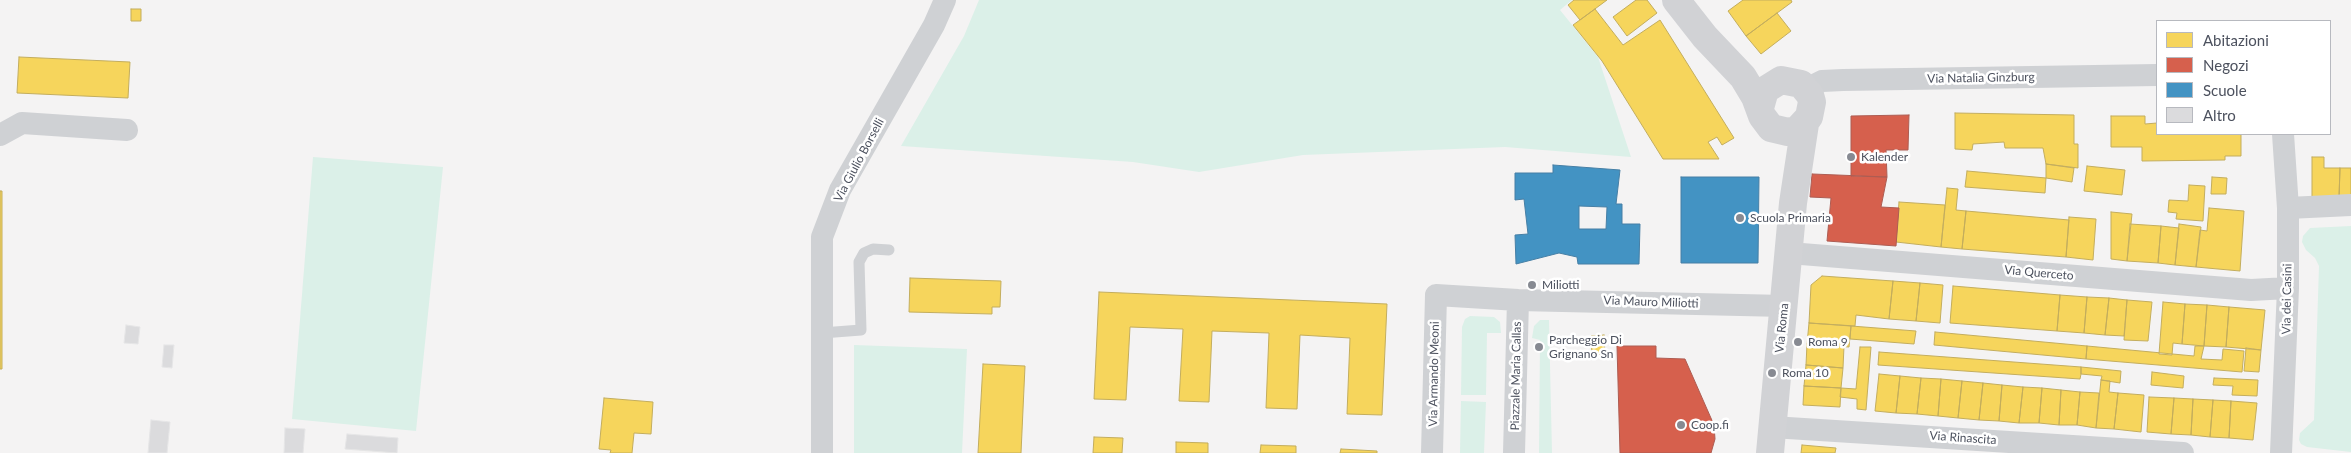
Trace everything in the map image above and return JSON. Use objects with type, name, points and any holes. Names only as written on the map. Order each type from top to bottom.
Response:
[{"type":"street","name":"Via Giulio Borselli","points":[[822,453],[822,237],[840,190],[934,25],[945,0]]},
{"type":"street","name":"Via Roma","points":[[1676,0],[1704,37],[1736,69],[1749,86],[1765,122],[1778,131],[1788,157],[1793,203]]},
{"type":"street","name":"Via Roma","points":[[1736,69],[1756,79],[1775,82],[1788,80],[1806,89],[1812,102],[1809,118],[1805,124],[1793,203],[1785,306],[1771,440]]},
{"type":"street","name":"Via Natalia Ginzburg","points":[[1806,89],[1822,81],[1843,80],[2156,75]]},
{"type":"street","points":[[1760,108],[1762,96],[1775,82]]},
{"type":"street","points":[[0,135],[22,123],[127,130]]},
{"type":"street","points":[[1778,131],[1788,132],[1805,124]]},
{"type":"street","points":[[2284,135],[2288,208],[2351,206]]},
{"type":"street","name":"Via dei Casini","points":[[2281,453],[2288,288],[2288,208]]},
{"type":"street","name":"Via Querceto","points":[[1789,253],[2251,290],[2288,288]]},
{"type":"street","name":"Via Mauro Miliotti","points":[[1436,295],[1518,300],[1785,306]]},
{"type":"street","name":"Via Armando Meoni","points":[[1432,453],[1436,295]]},
{"type":"street","name":"Piazzale Maria Callas","points":[[1514,453],[1518,300]]},
{"type":"street","name":"Via Rinascita","points":[[1771,440],[2183,453]]},
{"type":"lane","points":[[822,333],[861,330],[859,262],[864,252],[874,249],[889,250]]},
{"type":"green space","points":[[979,0],[1572,0],[1560,10],[1598,57],[1631,157],[1505,147],[1303,155],[1199,172],[1133,162],[901,146],[964,36]]},
{"type":"green space","points":[[313,157],[443,167],[416,431],[292,419]]},
{"type":"green space","points":[[2351,226],[2351,452],[2307,447],[2301,444],[2299,440],[2300,433],[2314,420],[2319,266],[2315,258],[2306,250],[2302,242],[2303,236],[2310,228]]},
{"type":"green space","points":[[1470,316],[1494,317],[1500,322],[1501,333],[1487,333],[1486,395],[1461,395],[1462,327],[1465,319]]},
{"type":"green space","points":[[1540,320],[1549,320],[1552,453],[1539,453],[1540,340],[1532,338],[1534,326]]},
{"type":"green space","points":[[854,345],[967,349],[962,453],[854,453]]},
{"type":"green space","points":[[1461,401],[1486,402],[1484,453],[1460,453]]},
{"type":"building: Abitazioni","points":[[1574,0],[1607,0],[1580,20],[1568,5]]},
{"type":"building: Abitazioni","points":[[1636,0],[1647,0],[1657,13],[1627,36],[1613,17]]},
{"type":"building: Abitazioni","points":[[1743,0],[1791,0],[1792,2],[1746,36],[1728,11]]},
{"type":"building: Abitazioni","points":[[131,9],[141,9],[141,21],[131,21]]},
{"type":"building: Abitazioni","points":[[1595,9],[1623,45],[1660,20],[1734,138],[1722,145],[1717,137],[1708,142],[1719,159],[1663,159],[1602,61],[1573,25]]},
{"type":"building: Abitazioni","points":[[1777,13],[1791,31],[1761,54],[1746,36]]},
{"type":"building: Abitazioni","points":[[19,57],[130,62],[128,98],[17,93]]},
{"type":"building: Abitazioni","points":[[1955,113],[2074,115],[2074,144],[2078,144],[2078,168],[2046,164],[2043,148],[2005,148],[2004,142],[1973,144],[1972,150],[1955,149]]},
{"type":"building: Abitazioni","points":[[2111,116],[2145,116],[2145,124],[2156,123],[2156,135],[2241,135],[2241,156],[2225,156],[2225,160],[2142,161],[2142,147],[2111,147]]},
{"type":"building: Abitazioni","points":[[2312,157],[2324,157],[2324,168],[2340,168],[2339,198],[2312,198]]},
{"type":"building: Abitazioni","points":[[2046,164],[2074,168],[2072,182],[2046,178]]},
{"type":"building: Abitazioni","points":[[2087,166],[2125,170],[2122,195],[2084,191]]},
{"type":"building: Abitazioni","points":[[2340,168],[2351,168],[2351,198],[2339,198]]},
{"type":"building: Abitazioni","points":[[1967,171],[2046,178],[2045,193],[1965,187]]},
{"type":"building: Abitazioni","points":[[2212,177],[2227,178],[2226,194],[2211,194]]},
{"type":"building: Abitazioni","points":[[2189,185],[2205,186],[2203,221],[2176,219],[2177,213],[2168,212],[2169,200],[2188,201]]},
{"type":"building: Abitazioni","points":[[1947,188],[1958,189],[1956,210],[1966,211],[1962,249],[1941,247]]},
{"type":"building: Abitazioni","points":[[0,191],[2,191],[2,369],[0,369]]},
{"type":"building: Abitazioni","points":[[1899,202],[1945,205],[1941,247],[1896,242]]},
{"type":"building: Abitazioni","points":[[2209,208],[2244,211],[2240,271],[2196,267],[2200,230],[2207,231]]},
{"type":"building: Abitazioni","points":[[1966,211],[2069,220],[2066,257],[1962,249]]},
{"type":"building: Abitazioni","points":[[2111,212],[2132,214],[2127,261],[2111,259]]},
{"type":"building: Abitazioni","points":[[2069,217],[2096,219],[2093,260],[2066,257]]},
{"type":"building: Abitazioni","points":[[2130,224],[2161,226],[2158,263],[2127,261]]},
{"type":"building: Abitazioni","points":[[2179,224],[2201,227],[2196,267],[2175,265]]},
{"type":"building: Abitazioni","points":[[2161,226],[2179,228],[2175,265],[2158,263]]},
{"type":"building: Abitazioni","points":[[1822,276],[1893,281],[1889,319],[1856,315],[1855,326],[1809,323],[1811,285]]},
{"type":"building: Abitazioni","points":[[910,278],[1001,281],[1000,307],[992,307],[992,314],[909,312]]},
{"type":"building: Abitazioni","points":[[1893,281],[1920,283],[1916,321],[1889,319]]},
{"type":"building: Abitazioni","points":[[1920,283],[1943,285],[1940,323],[1916,321]]},
{"type":"building: Abitazioni","points":[[1953,286],[2060,295],[2057,331],[1950,323]]},
{"type":"building: Abitazioni","points":[[1099,292],[1387,304],[1382,415],[1347,414],[1350,338],[1300,335],[1297,409],[1266,408],[1269,333],[1212,331],[1209,402],[1179,401],[1183,329],[1130,327],[1126,400],[1094,399]]},
{"type":"building: Abitazioni","points":[[2060,295],[2087,297],[2084,333],[2057,331]]},
{"type":"building: Abitazioni","points":[[2087,297],[2109,298],[2105,335],[2084,333]]},
{"type":"building: Abitazioni","points":[[2109,298],[2127,300],[2124,336],[2105,335]]},
{"type":"building: Abitazioni","points":[[2127,300],[2152,302],[2148,341],[2124,340]]},
{"type":"building: Abitazioni","points":[[2163,302],[2185,304],[2182,344],[2173,343],[2172,355],[2159,354]]},
{"type":"building: Abitazioni","points":[[2185,304],[2207,305],[2204,346],[2182,344]]},
{"type":"building: Abitazioni","points":[[2207,305],[2229,307],[2226,347],[2204,346]]},
{"type":"building: Abitazioni","points":[[2229,307],[2265,310],[2261,350],[2226,347]]},
{"type":"building: Abitazioni","points":[[1809,323],[1851,326],[1849,347],[1807,344]]},
{"type":"building: Abitazioni","points":[[1851,326],[1916,331],[1914,344],[1850,339]]},
{"type":"building: Abitazioni","points":[[1935,332],[2087,346],[2086,359],[1934,345]]},
{"type":"building: Abitazioni","points":[[1604,335],[1605,354],[1592,355],[1591,336]]},
{"type":"building: Abitazioni","points":[[1807,344],[1844,346],[1843,368],[1806,365]]},
{"type":"building: Abitazioni","points":[[2087,346],[2194,356],[2195,346],[2204,346],[2201,359],[2222,360],[2223,349],[2244,351],[2242,372],[2086,359]]},
{"type":"building: Abitazioni","points":[[1860,347],[1871,347],[1866,410],[1857,409],[1857,399],[1840,397],[1841,388],[1856,389]]},
{"type":"building: Abitazioni","points":[[2246,348],[2261,350],[2259,372],[2244,371]]},
{"type":"building: Abitazioni","points":[[1879,352],[2081,367],[2081,374],[2080,379],[1878,365]]},
{"type":"building: Abitazioni","points":[[983,364],[1025,366],[1021,453],[978,453]]},
{"type":"building: Abitazioni","points":[[1806,365],[1843,368],[1841,388],[1804,386]]},
{"type":"building: Abitazioni","points":[[2081,367],[2121,371],[2120,383],[2101,380],[2102,376],[2081,374]]},
{"type":"building: Abitazioni","points":[[2152,372],[2184,376],[2183,388],[2151,385]]},
{"type":"building: Abitazioni","points":[[1879,374],[1900,376],[1896,413],[1875,411]]},
{"type":"building: Abitazioni","points":[[1900,376],[1921,378],[1917,414],[1896,413]]},
{"type":"building: Abitazioni","points":[[1921,378],[1941,379],[1938,416],[1917,414]]},
{"type":"building: Abitazioni","points":[[2214,378],[2258,380],[2257,396],[2232,395],[2233,386],[2213,385]]},
{"type":"building: Abitazioni","points":[[1941,379],[1962,381],[1958,418],[1938,416]]},
{"type":"building: Abitazioni","points":[[2101,380],[2110,381],[2109,392],[2118,393],[2114,429],[2096,428]]},
{"type":"building: Abitazioni","points":[[1962,381],[1983,383],[1979,420],[1958,418]]},
{"type":"building: Abitazioni","points":[[1983,383],[2002,385],[1999,421],[1979,420]]},
{"type":"building: Abitazioni","points":[[2002,385],[2023,387],[2019,423],[1999,421]]},
{"type":"building: Abitazioni","points":[[1804,386],[1841,388],[1840,407],[1803,405]]},
{"type":"building: Abitazioni","points":[[2023,387],[2042,388],[2039,423],[2019,423]]},
{"type":"building: Abitazioni","points":[[2042,388],[2061,390],[2059,425],[2039,423]]},
{"type":"building: Abitazioni","points":[[2061,390],[2080,392],[2077,425],[2059,425]]},
{"type":"building: Abitazioni","points":[[2080,392],[2099,393],[2096,428],[2077,425]]},
{"type":"building: Abitazioni","points":[[2118,393],[2144,395],[2141,432],[2114,429]]},
{"type":"building: Abitazioni","points":[[2149,397],[2174,398],[2171,434],[2147,432]]},
{"type":"building: Abitazioni","points":[[604,398],[653,402],[651,434],[634,433],[632,453],[610,453],[611,450],[599,449]]},
{"type":"building: Abitazioni","points":[[2174,398],[2193,399],[2191,435],[2171,434]]},
{"type":"building: Abitazioni","points":[[2193,399],[2213,400],[2210,437],[2191,435]]},
{"type":"building: Abitazioni","points":[[2213,400],[2231,401],[2229,438],[2210,437]]},
{"type":"building: Abitazioni","points":[[2231,401],[2257,403],[2253,440],[2229,438]]},
{"type":"building: Abitazioni","points":[[1094,437],[1123,438],[1122,453],[1093,453]]},
{"type":"building: Abitazioni","points":[[1176,442],[1208,443],[1208,453],[1176,453]]},
{"type":"building: Abitazioni","points":[[1261,445],[1296,446],[1296,453],[1260,453]]},
{"type":"building: Abitazioni","points":[[1802,445],[1836,448],[1835,453],[1801,453]]},
{"type":"building: Abitazioni","points":[[1341,449],[1377,451],[1377,453],[1340,453]]},
{"type":"building: Negozi","points":[[1909,115],[1908,150],[1886,150],[1887,177],[1851,176],[1851,116]]},
{"type":"building: Negozi","points":[[1812,174],[1887,177],[1881,207],[1899,208],[1896,246],[1827,241],[1831,198],[1810,197]]},
{"type":"building: Negozi","points":[[1617,346],[1656,346],[1656,358],[1685,359],[1714,425],[1715,439],[1711,453],[1620,453]]},
{"type":"building: Scuole","points":[[1553,165],[1620,170],[1616,204],[1622,204],[1622,224],[1640,224],[1639,264],[1578,264],[1577,257],[1559,253],[1516,264],[1515,235],[1528,234],[1524,199],[1515,200],[1515,173],[1553,173]],"holes":[[[1579,206],[1607,207],[1606,229],[1579,229]]]},
{"type":"building: Scuole","points":[[1681,177],[1759,177],[1758,263],[1681,263]]},
{"type":"building: Altro","points":[[126,325],[140,327],[138,344],[124,343]]},
{"type":"building: Altro","points":[[164,345],[174,345],[172,368],[162,367]]},
{"type":"building: Altro","points":[[151,420],[170,422],[167,453],[148,453]]},
{"type":"building: Altro","points":[[285,428],[305,429],[303,453],[284,453]]},
{"type":"building: Altro","points":[[347,434],[398,438],[397,453],[345,449]]},
{"type":"place","name":"Kalender","points":[[1851,157]]},
{"type":"place","name":"Scuola Primaria","points":[[1740,218]]},
{"type":"place","name":"Miliotti","points":[[1532,285]]},
{"type":"place","name":"Roma 9","points":[[1798,342]]},
{"type":"place","name":"Parcheggio Di Grignano Sn","points":[[1539,347]]},
{"type":"place","name":"Roma 10","points":[[1772,373]]},
{"type":"place","name":"Coop.fi","points":[[1681,425]]}]
